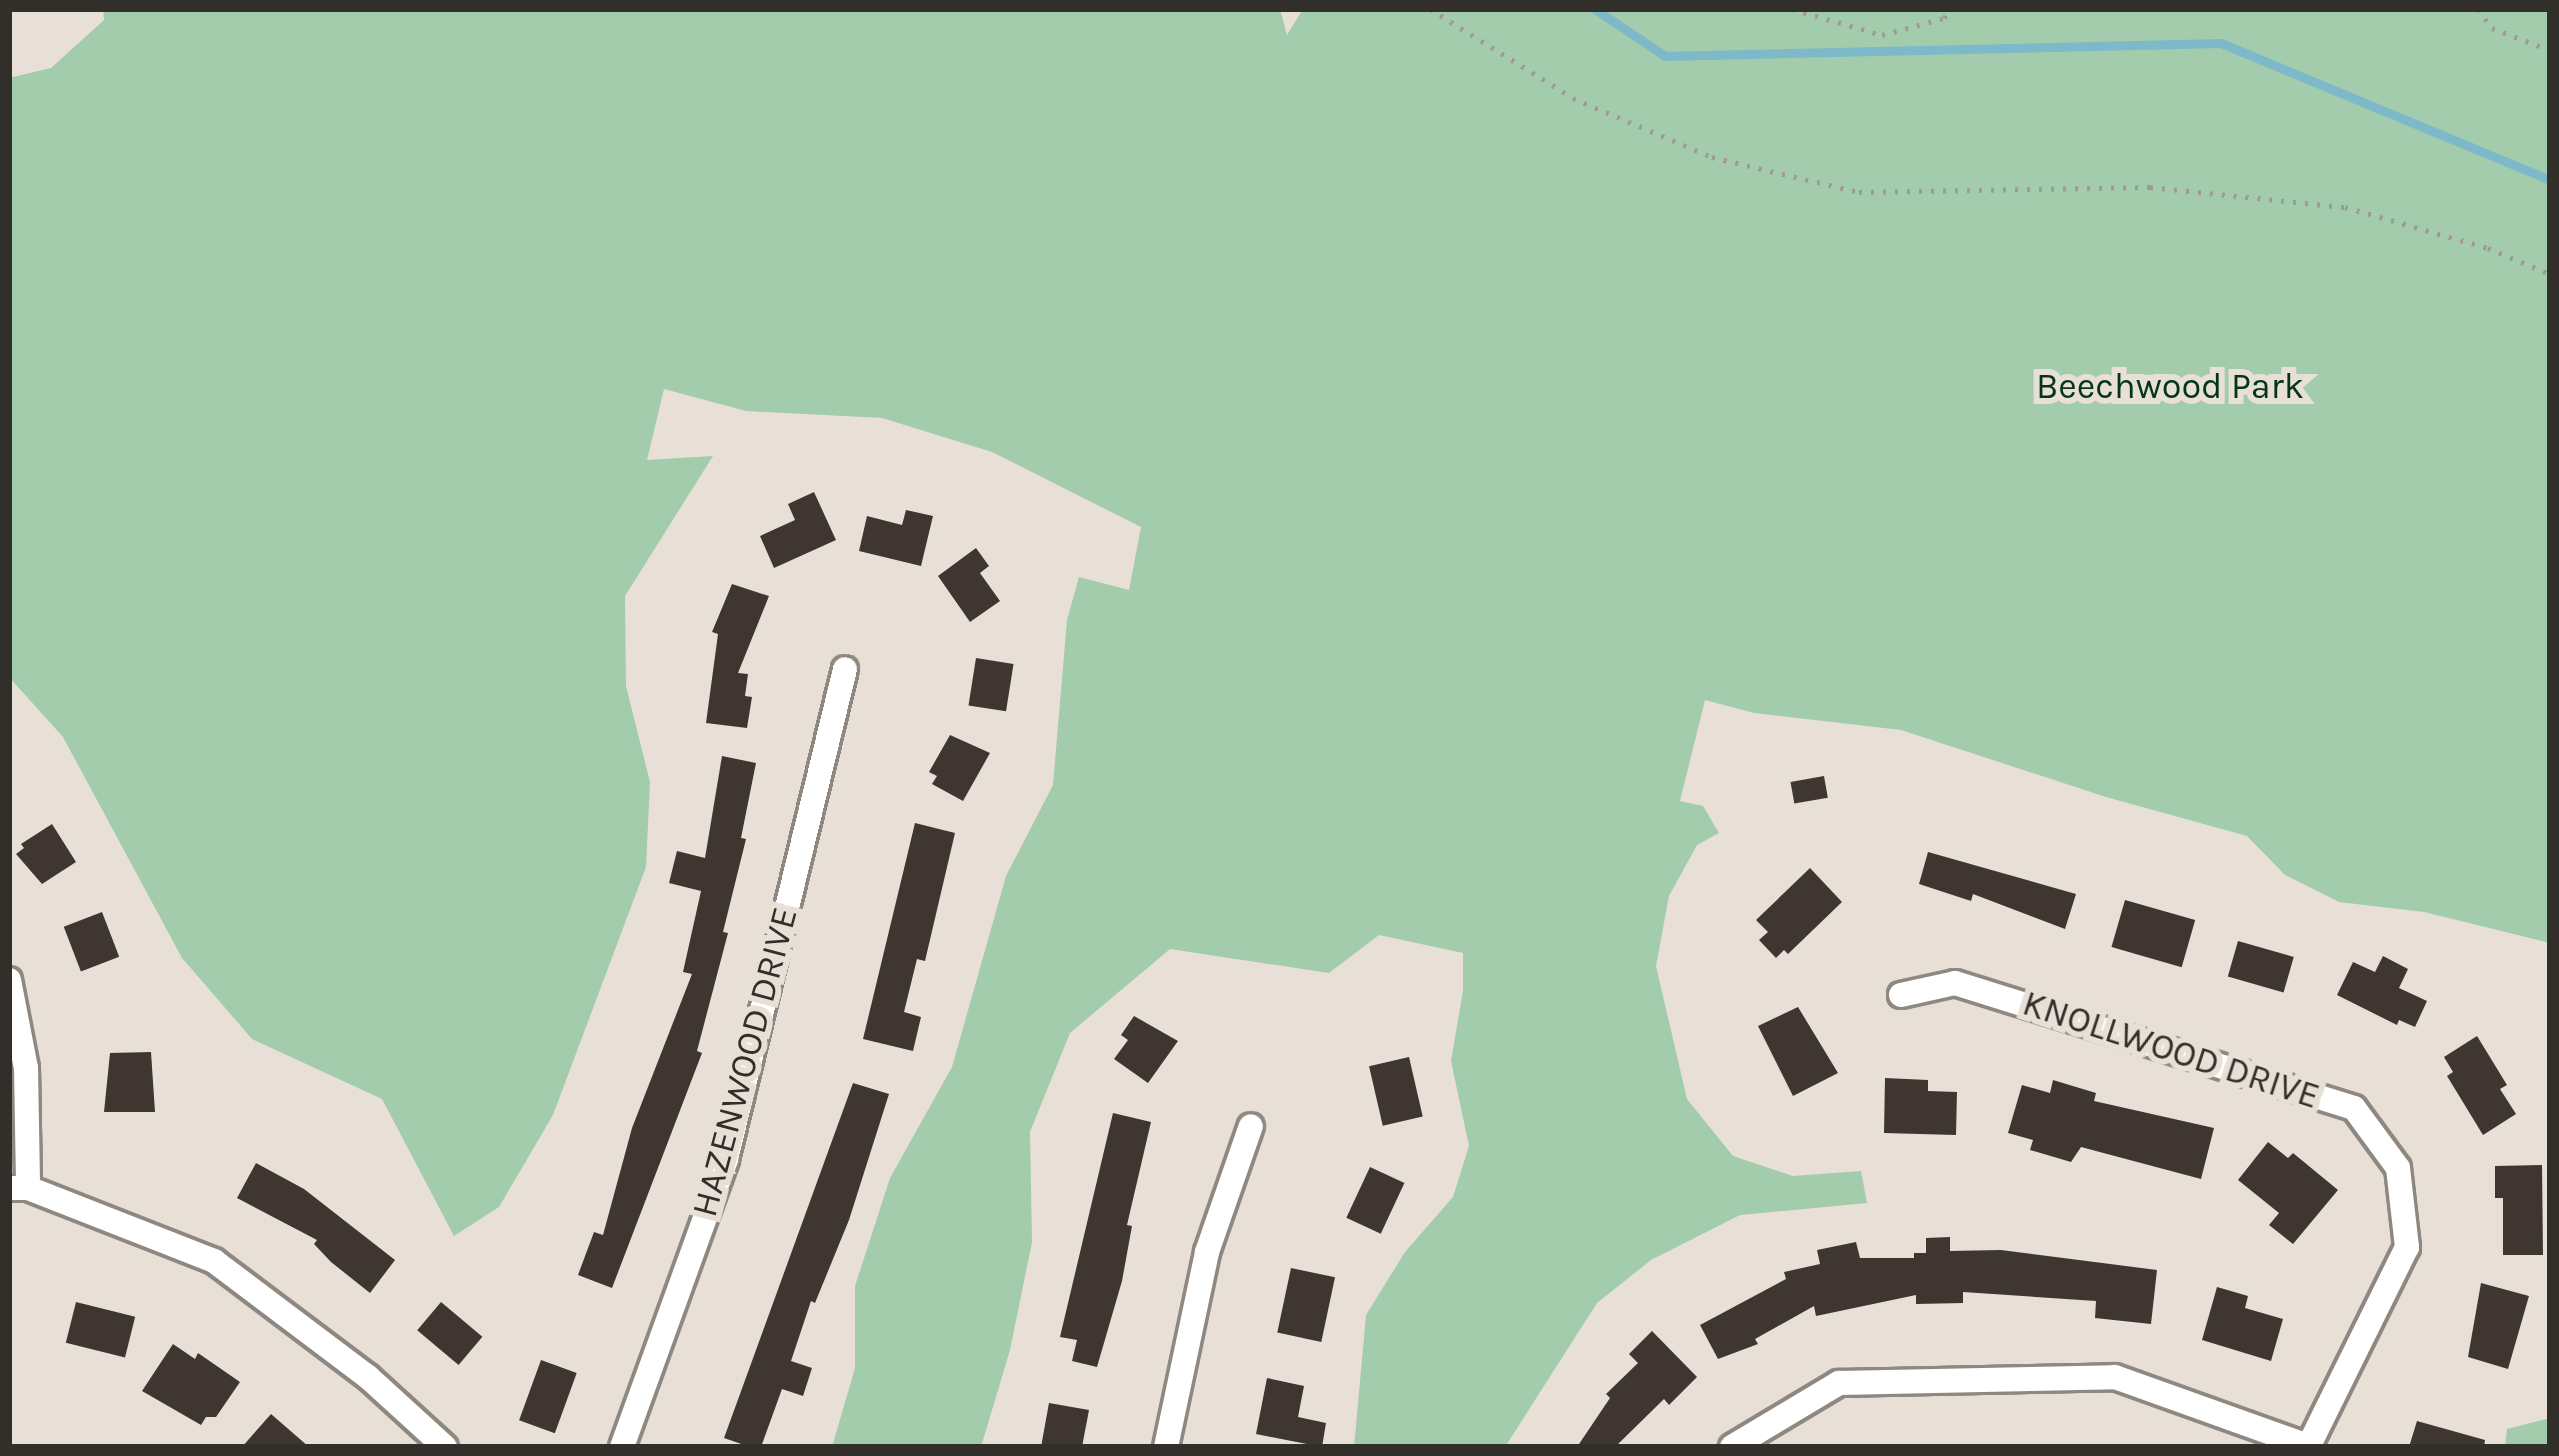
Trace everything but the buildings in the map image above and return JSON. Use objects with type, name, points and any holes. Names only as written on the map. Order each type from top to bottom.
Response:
[{"type":"street","name":"HAZENWOOD DRIVE","points":[[622,1447],[726,1159],[845,670]]},
{"type":"street","points":[[9,980],[26,1068],[19,1188],[214,1261],[368,1377],[445,1447]]},
{"type":"street","name":"KNOLLWOOD DRIVE","points":[[1901,994],[1955,983],[2354,1108],[2398,1168],[2407,1247],[2308,1446]]},
{"type":"street","points":[[1166,1447],[1207,1252],[1250,1126]]},
{"type":"street","points":[[1732,1447],[1839,1383],[2115,1377],[2308,1446]]},
{"type":"path","points":[[1430,9],[1573,98],[1712,157],[1859,192],[2150,187],[2345,207],[2488,248],[2550,274]]},
{"type":"path","points":[[1792,9],[1882,34],[1944,18],[1949,9]]},
{"type":"path","points":[[2478,9],[2492,28],[2550,50]]},
{"type":"green space","name":"Beechwood Park","points":[[103,9],[1280,9],[1287,35],[1303,9],[2550,9],[2550,943],[2424,912],[2339,902],[2285,875],[2247,836],[2106,797],[1901,730],[1754,713],[1705,700],[1680,801],[1703,806],[1719,833],[1697,845],[1669,896],[1656,966],[1687,1099],[1733,1156],[1793,1176],[1861,1171],[1867,1203],[1740,1215],[1651,1260],[1597,1303],[1505,1447],[1354,1447],[1366,1315],[1405,1252],[1453,1197],[1469,1146],[1451,1061],[1463,991],[1463,953],[1379,935],[1329,973],[1170,949],[1070,1033],[1030,1132],[1032,1242],[1010,1350],[981,1447],[832,1447],[855,1368],[855,1286],[890,1178],[952,1067],[1006,876],[1053,785],[1067,620],[1079,577],[1129,590],[1141,527],[992,452],[882,418],[746,411],[664,389],[647,460],[713,456],[625,596],[626,686],[650,782],[646,867],[553,1115],[499,1207],[454,1236],[382,1099],[252,1039],[182,958],[63,737],[9,677],[9,78],[51,68],[104,20]]},
{"type":"green space","points":[[2550,1418],[2550,1447],[2505,1447],[2507,1429]]},
{"type":"waterway","points":[[1595,9],[1665,56],[2221,43],[2550,180]]}]
